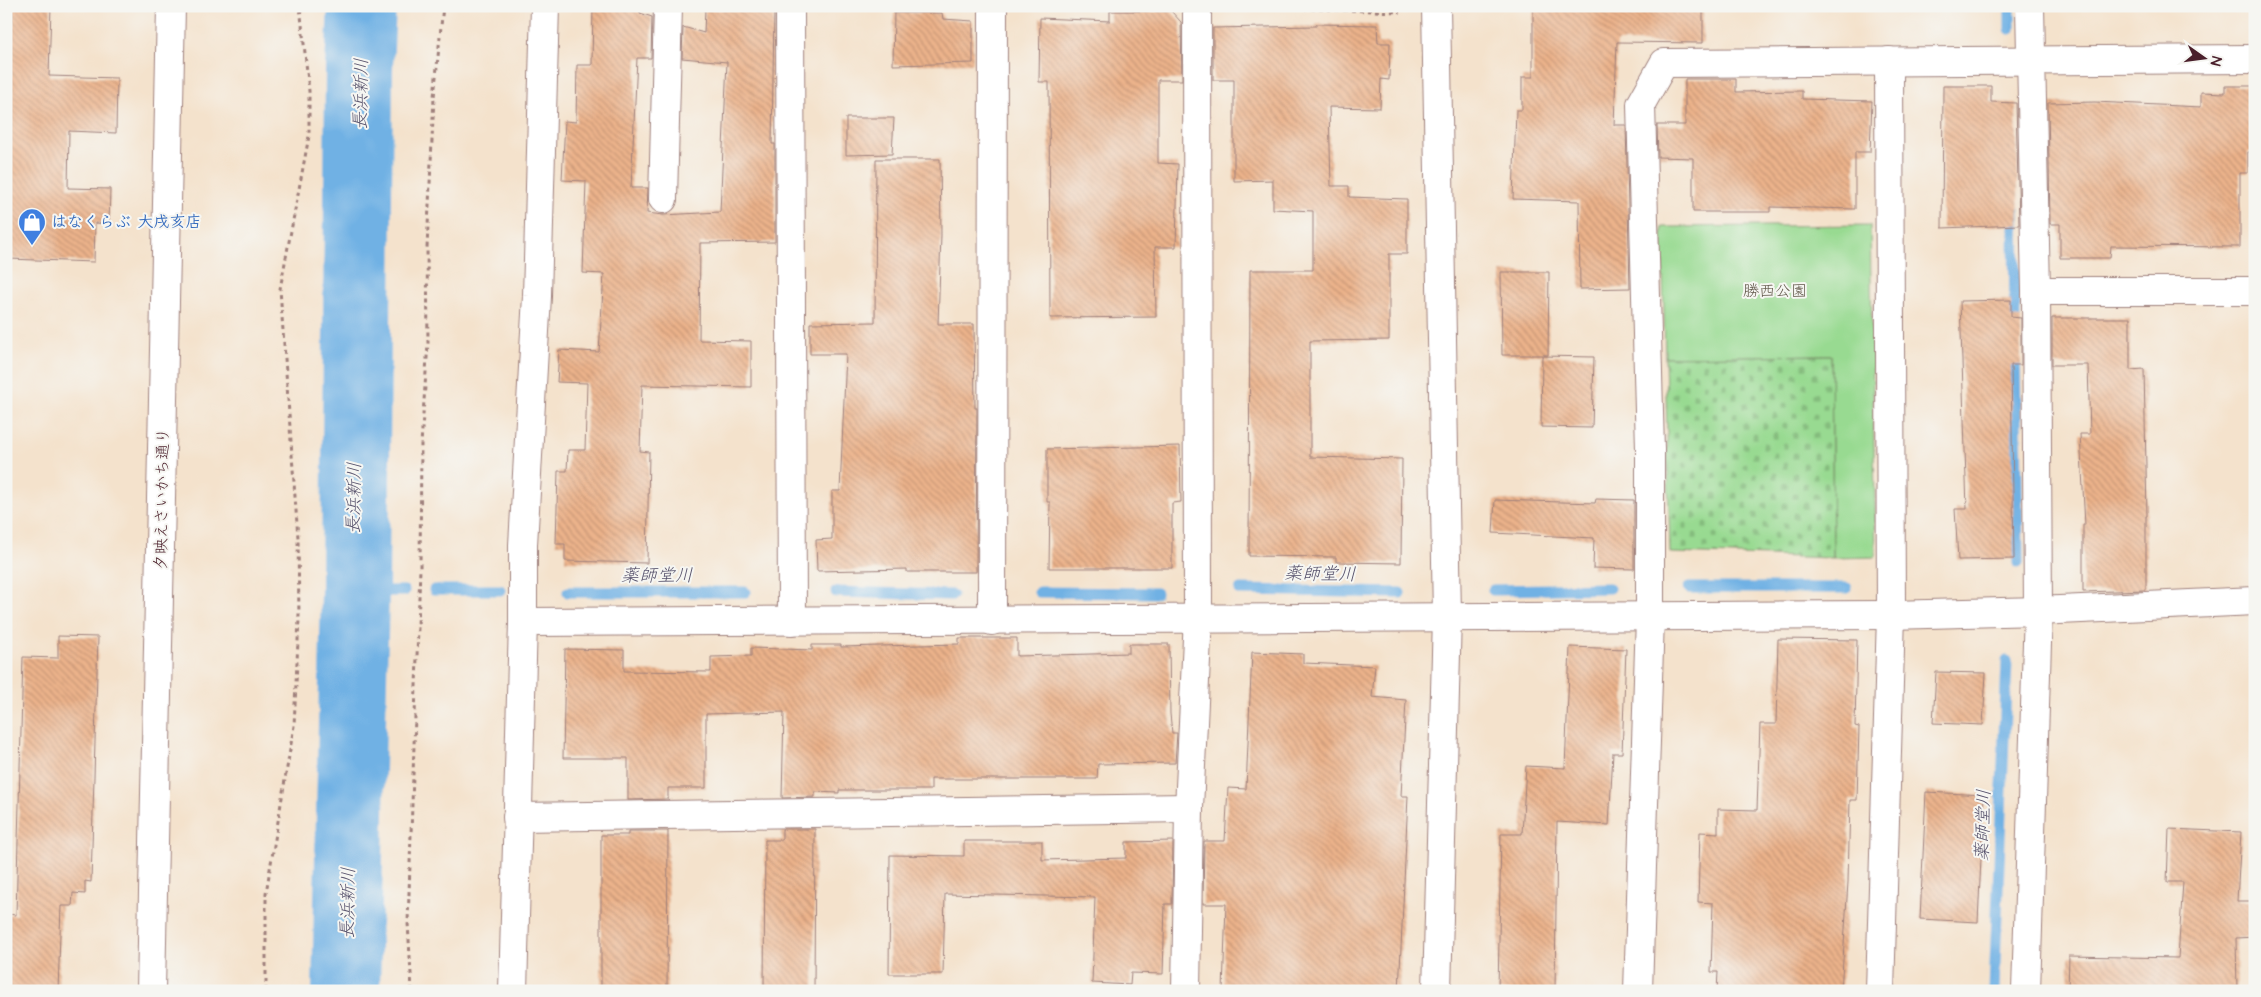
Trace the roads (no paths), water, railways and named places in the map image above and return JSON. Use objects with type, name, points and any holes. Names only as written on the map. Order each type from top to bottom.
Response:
[{"type":"street","name":"夕映えさいかち通り","points":[[151,991],[171,6]]},
{"type":"street","points":[[513,991],[523,622],[523,545],[537,296],[545,6]]},
{"type":"street","points":[[663,198],[668,6]]},
{"type":"street","points":[[790,6],[792,620]]},
{"type":"street","points":[[992,621],[993,6]]},
{"type":"street","points":[[1186,991],[1189,808],[1198,618],[1197,6]]},
{"type":"street","points":[[1436,6],[1447,616],[1437,991]]},
{"type":"street","points":[[2026,991],[2038,611],[2036,291],[2030,6]]},
{"type":"street","points":[[1638,991],[1650,617],[1650,450],[1641,104],[1664,63],[2255,59]]},
{"type":"street","points":[[1880,991],[1891,615],[1889,61]]},
{"type":"street","points":[[2036,291],[2255,291]]},
{"type":"street","points":[[523,622],[992,621],[1198,618],[1418,619],[1447,616],[1891,615],[2038,611],[2255,601]]},
{"type":"street","points":[[517,818],[1189,808]]},
{"type":"waterway","name":"長浜新川","points":[[346,991],[355,591],[359,68],[362,6]]},
{"type":"waterway","points":[[2010,6],[2010,29]]},
{"type":"waterway","points":[[2014,210],[2015,332]]},
{"type":"waterway","points":[[2015,350],[2018,563]]},
{"type":"waterway","name":"薬師堂川","points":[[1493,590],[1609,588]]},
{"type":"waterway","name":"薬師堂川","points":[[1689,588],[1847,588]]},
{"type":"waterway","name":"薬師堂川","points":[[434,590],[500,590]]},
{"type":"waterway","name":"薬師堂川","points":[[1240,590],[1400,593]]},
{"type":"waterway","name":"薬師堂川","points":[[355,591],[404,591]]},
{"type":"waterway","name":"薬師堂川","points":[[568,592],[745,592]]},
{"type":"waterway","name":"薬師堂川","points":[[836,592],[952,595]]},
{"type":"waterway","name":"薬師堂川","points":[[1039,592],[1156,593]]},
{"type":"waterway","name":"薬師堂川","points":[[1994,991],[2007,661]]},
{"type":"place","name":"はなくらぶ 大戌亥店","points":[[32,246]]},
{"type":"park label","name":"勝西公園","points":[[1775,291]]}]
